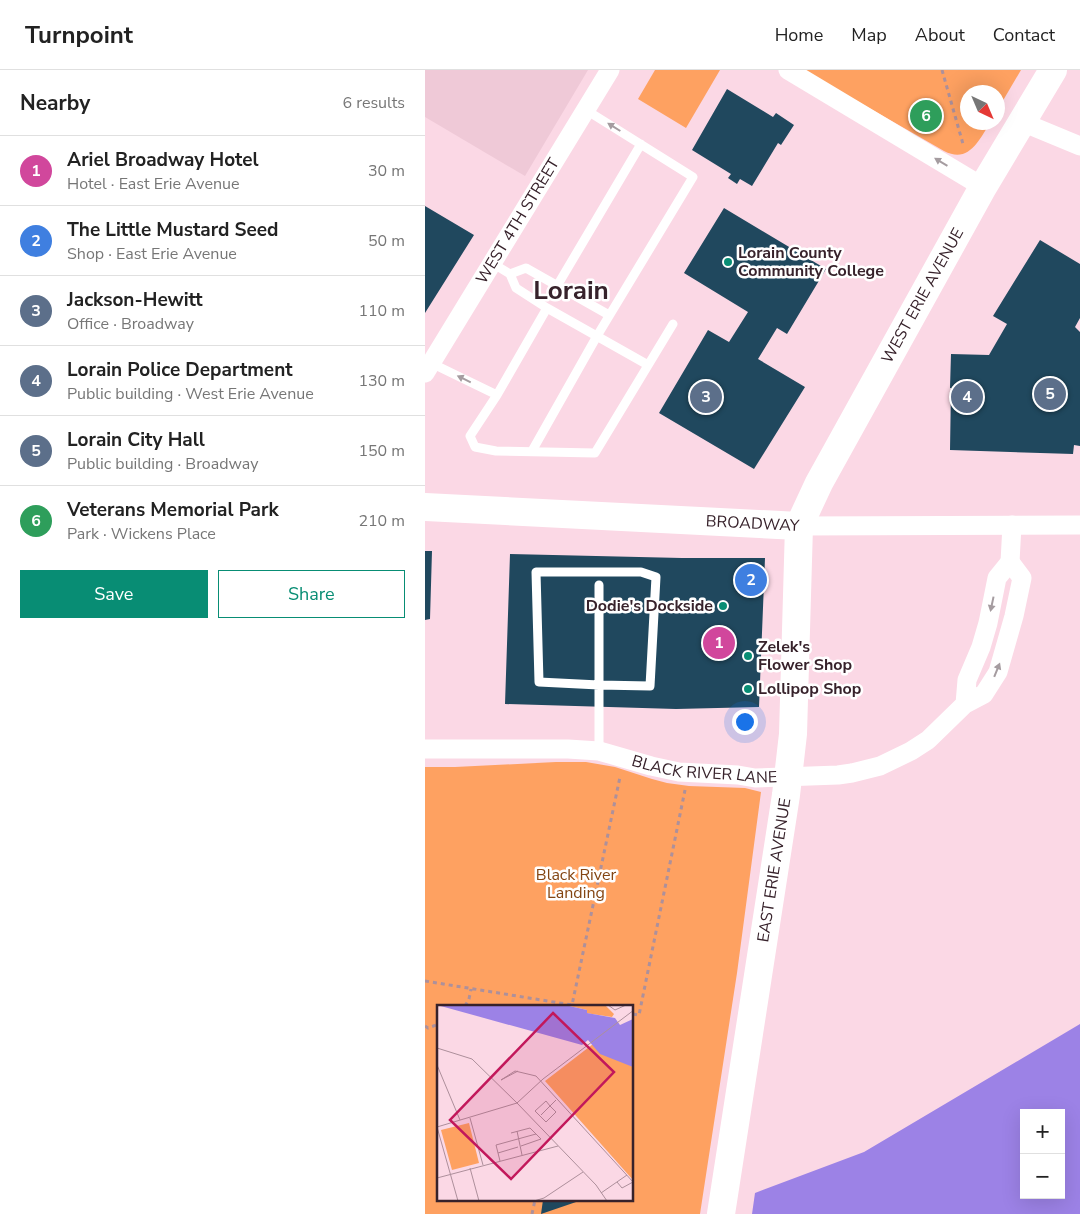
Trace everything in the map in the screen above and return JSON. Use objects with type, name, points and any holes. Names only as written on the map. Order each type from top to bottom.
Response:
[{"type":"main road","name":"WEST ERIE AVENUE","points":[[799,526],[819,483],[983,187],[1053,70]]},
{"type":"main road","name":"BROADWAY","points":[[425,507],[799,526]]},
{"type":"main road","name":"EAST ERIE AVENUE","points":[[721,1214],[786,795],[793,734],[799,526]]},
{"type":"street","name":"WEST 4TH STREET","points":[[428,368],[611,70]]},
{"type":"street","points":[[788,70],[983,187]]},
{"type":"street","points":[[1022,122],[1080,146]]},
{"type":"street","name":"BLACK RIVER LANE","points":[[425,749],[567,749],[599,751],[667,769],[764,778],[838,775],[880,766],[900,757],[928,740],[965,704],[984,694],[998,672],[1014,616],[1022,578],[1010,562],[1012,525]]},
{"type":"street","name":"BROADWAY","points":[[799,526],[1080,525]]},
{"type":"lane","points":[[531,452],[609,315],[693,177],[586,110]]},
{"type":"lane","points":[[557,286],[641,144]]},
{"type":"lane","points":[[492,263],[510,274],[516,288],[547,308],[648,365]]},
{"type":"lane","points":[[510,274],[526,268],[609,315]]},
{"type":"lane","points":[[547,308],[497,395],[470,436],[475,447],[496,451],[595,453],[673,324]]},
{"type":"lane","points":[[428,368],[497,395]]},
{"type":"lane","points":[[536,572],[641,572],[657,577],[650,686],[599,685],[539,682],[536,572]]},
{"type":"lane","points":[[599,585],[599,751]]},
{"type":"path","points":[[942,70],[963,144]]},
{"type":"path","points":[[571,1005],[624,757]]},
{"type":"path","points":[[634,1014],[639,1015],[688,772]]},
{"type":"path","points":[[425,981],[565,1005]]},
{"type":"path","points":[[466,1005],[471,989]]},
{"type":"path","points":[[425,1026],[429,1028],[437,1025]]},
{"type":"shaded area","points":[[425,70],[588,70],[525,176],[425,117]]},
{"type":"shaded area","points":[[1080,1024],[1080,1214],[752,1214],[755,1193],[864,1152]]},
{"type":"green space","points":[[655,70],[720,70],[686,128],[638,99]]},
{"type":"green space","points":[[803,70],[1021,70],[1005,97],[1005,85],[960,85],[960,130],[985,130],[977,143],[967,152],[953,154],[944,151]]},
{"type":"green space","name":"Black River Landing","points":[[586,762],[615,767],[667,783],[689,786],[745,788],[761,792],[737,973],[700,1214],[425,1214],[425,767]]},
{"type":"building","points":[[727,89],[773,117],[776,113],[794,125],[781,145],[778,143],[752,186],[740,179],[737,184],[728,178],[731,174],[692,150]]},
{"type":"building","points":[[425,206],[474,235],[425,313]]},
{"type":"building","points":[[724,208],[826,269],[787,334],[777,328],[758,359],[805,387],[754,469],[659,413],[708,330],[729,342],[748,312],[684,273]]},
{"type":"building","points":[[1040,240],[1080,264],[1080,318],[1075,327],[1080,332],[1080,446],[1074,445],[1073,454],[950,450],[951,354],[989,355],[1007,324],[993,316]]},
{"type":"building","points":[[425,551],[432,551],[430,619],[425,620]]},
{"type":"building","points":[[510,554],[765,558],[759,707],[676,709],[505,704]]},
{"type":"building","points":[[543,1202],[576,1202],[541,1214]]},
{"type":"place","name":"Veterans Memorial Park","points":[[926,116]]},
{"type":"place","name":"Lorain County Community College","points":[[728,262]]},
{"type":"place","name":"Lorain City Hall","points":[[1050,394]]},
{"type":"place","name":"Jackson-Hewitt","points":[[706,397]]},
{"type":"place","name":"Lorain Police Department","points":[[967,397]]},
{"type":"place","name":"The Little Mustard Seed","points":[[751,580]]},
{"type":"place","name":"Dodie's Dockside","points":[[723,606]]},
{"type":"place","name":"Ariel Broadway Hotel","points":[[719,643]]},
{"type":"place","name":"Zelek's Flower Shop","points":[[748,656]]},
{"type":"place","name":"Lollipop Shop","points":[[748,689]]},
{"type":"district","name":"Lorain","points":[[571,290]]}]
